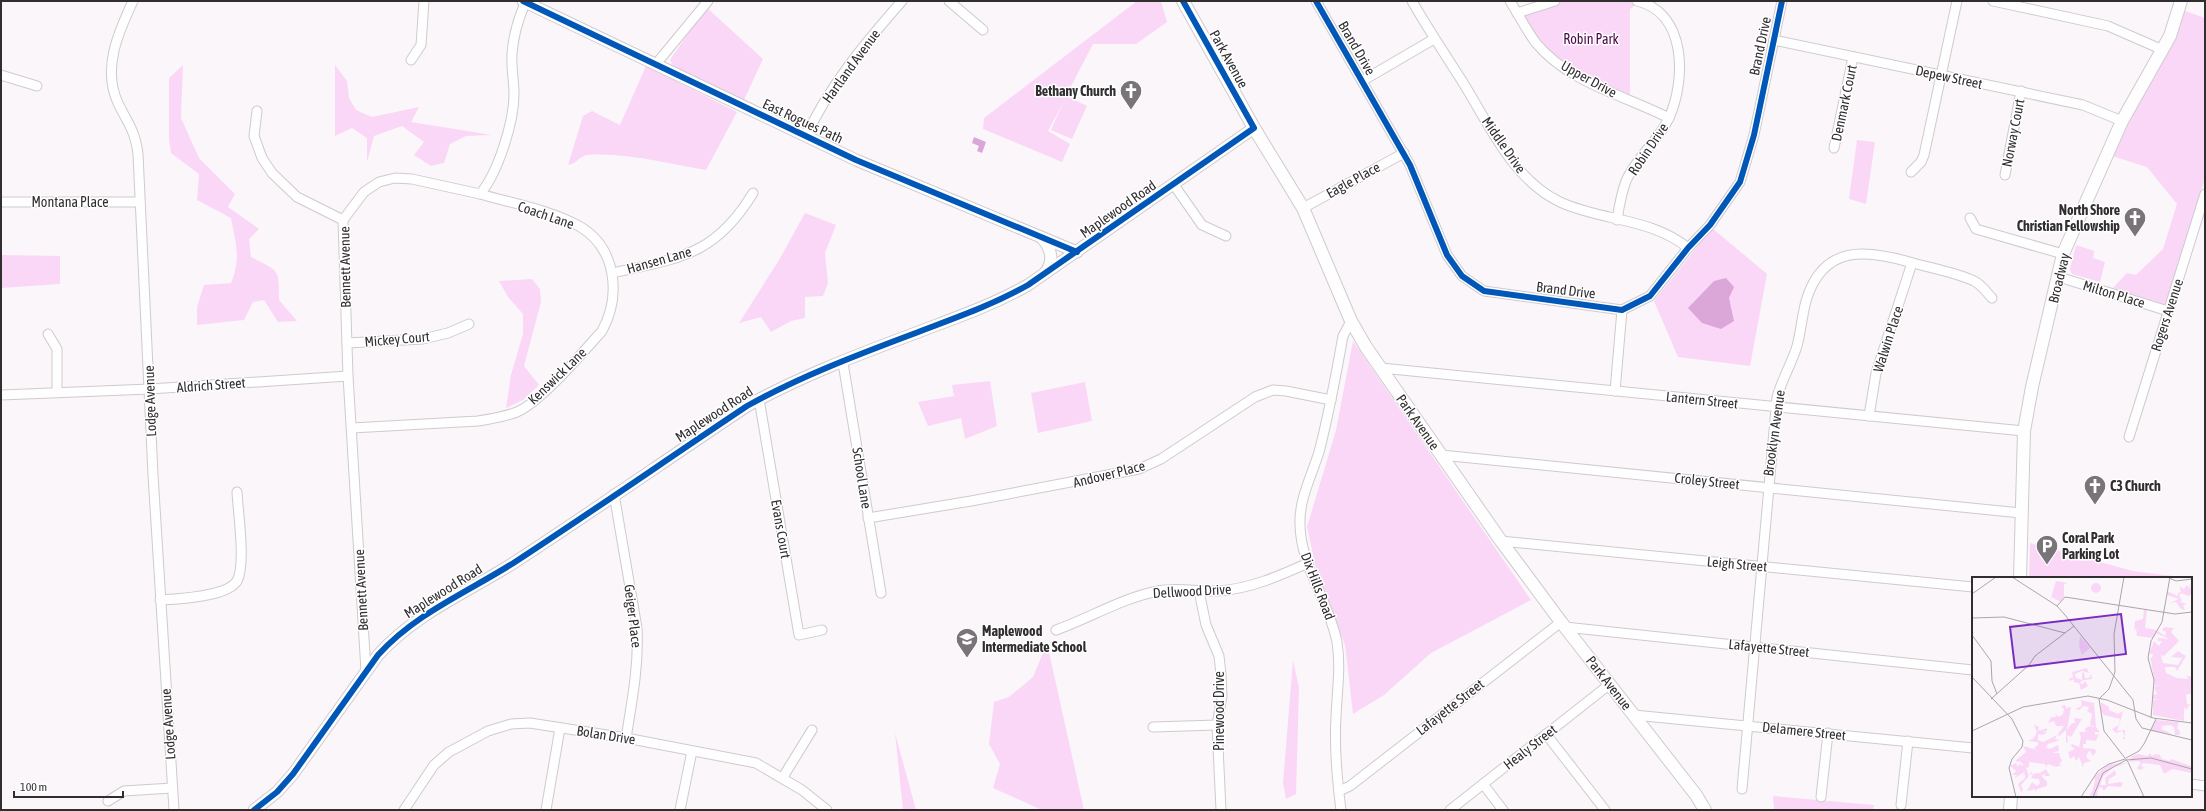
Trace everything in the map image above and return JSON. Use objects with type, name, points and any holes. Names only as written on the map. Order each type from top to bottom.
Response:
[{"type":"main road","name":"Park Avenue","points":[[1183,1],[1254,128],[1304,208],[1351,321],[1381,368],[1501,541],[1563,624],[1696,794],[1705,810]]},
{"type":"main road","name":"Broadway","points":[[2020,577],[2024,431],[2032,388],[2064,254],[2122,121],[2170,36],[2181,1]]},
{"type":"main road","points":[[2010,810],[2011,797]]},
{"type":"street","name":"Lodge Avenue","points":[[133,1],[117,38],[111,65],[111,85],[118,104],[136,136],[138,154],[160,600],[174,810]]},
{"type":"street","points":[[411,60],[420,45],[424,1]]},
{"type":"street","points":[[480,194],[487,185],[498,163],[513,109],[514,94],[512,54],[525,1]]},
{"type":"street","name":"East Rogues Path","points":[[525,1],[856,160],[1077,252]]},
{"type":"street","points":[[656,64],[708,1]]},
{"type":"street","name":"Hartland Avenue","points":[[806,136],[816,114],[844,72],[902,1]]},
{"type":"street","points":[[949,1],[983,30]]},
{"type":"street","name":"Brand Drive","points":[[1316,1],[1404,153],[1447,255],[1462,276],[1484,291],[1622,310],[1650,296],[1688,248],[1710,225],[1740,182],[1748,159],[1782,1]]},
{"type":"street","name":"Middle Drive","points":[[1412,1],[1434,39],[1505,151],[1521,172],[1540,190],[1583,212],[1660,230],[1676,238],[1688,248]]},
{"type":"street","name":"Upper Drive","points":[[1510,1],[1536,43],[1567,70],[1602,90],[1640,104],[1668,118]]},
{"type":"street","points":[[1517,13],[1555,1]]},
{"type":"street","name":"Robin Drive","points":[[1617,220],[1620,198],[1626,180],[1668,118],[1678,84],[1677,46],[1672,28],[1661,14],[1637,1]]},
{"type":"street","points":[[1911,172],[1921,162],[1924,156],[1942,75],[1956,1]]},
{"type":"street","points":[[1993,1],[2108,26],[2163,50]]},
{"type":"street","points":[[1362,81],[1434,39]]},
{"type":"street","name":"Depew Street","points":[[1774,40],[2084,105],[2122,121]]},
{"type":"street","name":"Denmark Court","points":[[1834,148],[1853,57]]},
{"type":"street","points":[[1,75],[37,86]]},
{"type":"street","name":"Norway Court","points":[[2005,174],[2022,91]]},
{"type":"street","points":[[257,111],[254,136],[262,158],[272,173],[297,197],[343,220]]},
{"type":"street","name":"Maplewood Road","points":[[254,810],[277,792],[293,774],[366,671],[391,640],[412,623],[514,562],[614,494],[759,399],[843,363],[997,302],[1042,276],[1254,128]]},
{"type":"street","name":"Eagle Place","points":[[1304,208],[1404,153]]},
{"type":"street","name":"Bennett Avenue","points":[[366,671],[348,376],[343,220],[364,192],[380,182],[395,178],[412,178],[480,194]]},
{"type":"street","points":[[1174,185],[1202,225],[1226,236]]},
{"type":"street","name":"Hansen Lane","points":[[613,274],[671,260],[707,245],[724,233],[753,193]]},
{"type":"street","name":"Coach Lane","points":[[480,194],[560,217],[580,226],[592,236],[602,250],[613,274]]},
{"type":"street","name":"Rogers Avenue","points":[[2129,437],[2205,194]]},
{"type":"street","name":"Montana Place","points":[[1,202],[140,202]]},
{"type":"street","points":[[1970,218],[1976,229],[2064,254]]},
{"type":"street","points":[[1041,237],[1050,248],[1052,257],[1049,269],[1042,276]]},
{"type":"street","name":"Brooklyn Avenue","points":[[1742,789],[1775,407],[1782,380],[1796,346],[1806,300],[1815,280],[1824,268],[1833,260],[1857,254],[1872,253],[1975,281],[1992,298]]},
{"type":"street","name":"Walwin Place","points":[[1869,416],[1876,373],[1912,263]]},
{"type":"street","name":"Kenswick Lane","points":[[352,428],[478,421],[497,418],[518,411],[536,399],[602,331],[608,319],[613,302],[613,274]]},
{"type":"street","name":"Milton Place","points":[[2059,277],[2168,310]]},
{"type":"street","points":[[1615,391],[1622,310]]},
{"type":"street","name":"Dix Hills Road","points":[[1342,810],[1339,791],[1335,734],[1340,664],[1330,613],[1308,563],[1301,541],[1300,524],[1302,503],[1318,452],[1331,400],[1343,336],[1351,321]]},
{"type":"street","name":"Mickey Court","points":[[347,343],[423,339],[448,333],[469,324]]},
{"type":"street","points":[[48,334],[57,349],[57,392]]},
{"type":"street","name":"School Lane","points":[[843,363],[881,593]]},
{"type":"street","name":"Lantern Street","points":[[1381,368],[2024,431]]},
{"type":"street","name":"Aldrich Street","points":[[1,395],[150,389],[348,376]]},
{"type":"street","name":"Andover Place","points":[[868,518],[971,501],[1139,469],[1161,459],[1255,396],[1273,390],[1286,390],[1331,400]]},
{"type":"street","name":"Evans Court","points":[[759,399],[799,635],[822,630]]},
{"type":"street","name":"Croley Street","points":[[1441,455],[2021,513]]},
{"type":"street","points":[[160,600],[204,596],[223,591],[236,582],[241,570],[237,492]]},
{"type":"street","name":"Geiger Place","points":[[614,494],[637,628],[638,647],[637,665],[626,738]]},
{"type":"street","name":"Leigh Street","points":[[1501,541],[1972,587]]},
{"type":"street","name":"Dellwood Drive","points":[[1056,630],[1085,620],[1123,600],[1142,594],[1160,590],[1199,591],[1239,589],[1260,584],[1308,563]]},
{"type":"street","name":"Pinewood Drive","points":[[1199,591],[1206,625],[1219,656],[1221,674],[1222,696],[1217,725],[1221,810]]},
{"type":"street","name":"Lafayette Street","points":[[1339,791],[1350,786],[1563,624],[1755,647],[1972,670]]},
{"type":"street","name":"Healy Street","points":[[1450,810],[1610,684]]},
{"type":"street","name":"Delamere Street","points":[[1634,715],[1972,748]]},
{"type":"street","name":"Bolan Drive","points":[[404,810],[434,765],[449,752],[488,731],[511,724],[530,724],[626,738],[756,763],[783,777],[827,810]]},
{"type":"street","points":[[1154,727],[1217,725]]},
{"type":"street","points":[[546,810],[560,728]]},
{"type":"street","points":[[783,777],[812,730]]},
{"type":"street","points":[[1821,797],[1828,733]]},
{"type":"street","points":[[1546,734],[1605,810]]},
{"type":"street","points":[[1901,805],[1908,741]]},
{"type":"street","points":[[680,810],[692,751]]},
{"type":"street","points":[[1483,784],[1503,810]]},
{"type":"street","points":[[2192,784],[2205,786]]},
{"type":"street","points":[[108,801],[124,791],[172,788]]},
{"type":"green space","points":[[1137,1],[1161,1],[1167,22],[1136,44],[1093,44],[1066,96],[1087,106],[1072,139],[1051,130],[1063,103],[1048,131],[1070,144],[1062,162],[983,129],[984,118]]},
{"type":"green space","name":"Robin Park","points":[[1555,1],[1633,1],[1639,3],[1630,9],[1630,97],[1602,90],[1550,55],[1517,13]]},
{"type":"green space","points":[[706,7],[763,59],[744,100],[673,66],[670,60]]},
{"type":"green space","points":[[2185,11],[2205,18],[2205,178],[2167,305],[2113,288],[2127,273],[2136,275],[2163,249],[2177,204],[2147,167],[2112,156],[2143,95],[2167,55]]},
{"type":"green space","points":[[183,65],[181,118],[199,158],[235,194],[228,207],[259,229],[249,239],[251,257],[272,268],[276,272],[279,281],[279,300],[297,321],[278,322],[264,300],[253,302],[244,320],[197,325],[197,307],[204,285],[231,283],[236,266],[237,251],[231,218],[197,200],[199,174],[171,153],[169,139],[169,78]]},
{"type":"green space","points":[[335,65],[347,81],[349,98],[356,110],[372,117],[419,107],[411,122],[492,135],[466,136],[450,144],[444,163],[431,166],[414,155],[424,142],[402,126],[374,136],[367,162],[367,138],[352,128],[335,136]]},
{"type":"green space","points":[[646,66],[737,112],[706,170],[617,155],[587,155],[568,165],[583,116],[592,111],[620,125]]},
{"type":"green space","points":[[1857,140],[1875,142],[1866,204],[1849,199]]},
{"type":"green space","points":[[805,213],[836,225],[825,253],[828,283],[823,296],[805,297],[805,318],[791,321],[771,332],[761,317],[739,323],[779,260]]},
{"type":"green space","points":[[1712,228],[1767,274],[1750,366],[1678,357],[1654,301]]},
{"type":"green space","points":[[2076,245],[2094,251],[2093,258],[2105,262],[2100,282],[2072,274],[2070,269]]},
{"type":"green space","points":[[1,255],[60,256],[60,284],[1,288]]},
{"type":"green space","points":[[532,279],[540,289],[541,302],[524,366],[539,385],[523,400],[506,408],[511,375],[523,334],[523,314],[508,297],[499,281]]},
{"type":"green space","points":[[1353,341],[1531,600],[1431,653],[1384,695],[1353,714],[1345,645],[1317,573],[1307,527],[1336,430]]},
{"type":"green space","points":[[990,381],[997,426],[965,439],[961,418],[928,426],[918,402],[954,396],[952,385]]},
{"type":"green space","points":[[1085,382],[1092,421],[1038,433],[1031,393]]},
{"type":"green space","points":[[2030,543],[2133,571],[2180,577],[2029,577]]},
{"type":"green space","points":[[1047,643],[1084,810],[1042,810],[993,788],[1000,764],[989,744],[994,702],[1009,697],[1033,677]]},
{"type":"green space","points":[[1293,660],[1299,688],[1296,794],[1286,799],[1283,783]]},
{"type":"green space","points":[[895,733],[916,810],[903,810]]},
{"type":"green space","points":[[1773,796],[1874,805],[1873,810],[1774,810]]},
{"type":"shaded area","points":[[974,137],[986,142],[982,153],[977,151],[979,146],[972,143]]},
{"type":"shaded area","points":[[1726,278],[1734,287],[1729,298],[1734,321],[1721,329],[1702,323],[1688,308],[1714,281]]},
{"type":"cycle path","points":[[523,1],[856,160],[1077,252]]},
{"type":"cycle path","points":[[254,810],[277,792],[293,774],[378,655],[393,640],[426,615],[515,562],[747,406],[767,395],[828,367],[971,312],[1014,293],[1028,285],[1254,128],[1183,1]]},
{"type":"cycle path","points":[[1316,1],[1410,165],[1447,255],[1462,276],[1484,291],[1622,310],[1650,296],[1688,248],[1710,225],[1740,182],[1754,135],[1782,1]]},
{"type":"place","name":"Bethany Church","points":[[1131,110]]},
{"type":"place","name":"North Shore Christian Fellowship","points":[[2135,238]]},
{"type":"place","name":"C3 Church","points":[[2095,506]]},
{"type":"place","name":"Coral Park Parking Lot","points":[[2047,566]]},
{"type":"place","name":"Maplewood Intermediate School","points":[[967,658]]}]
